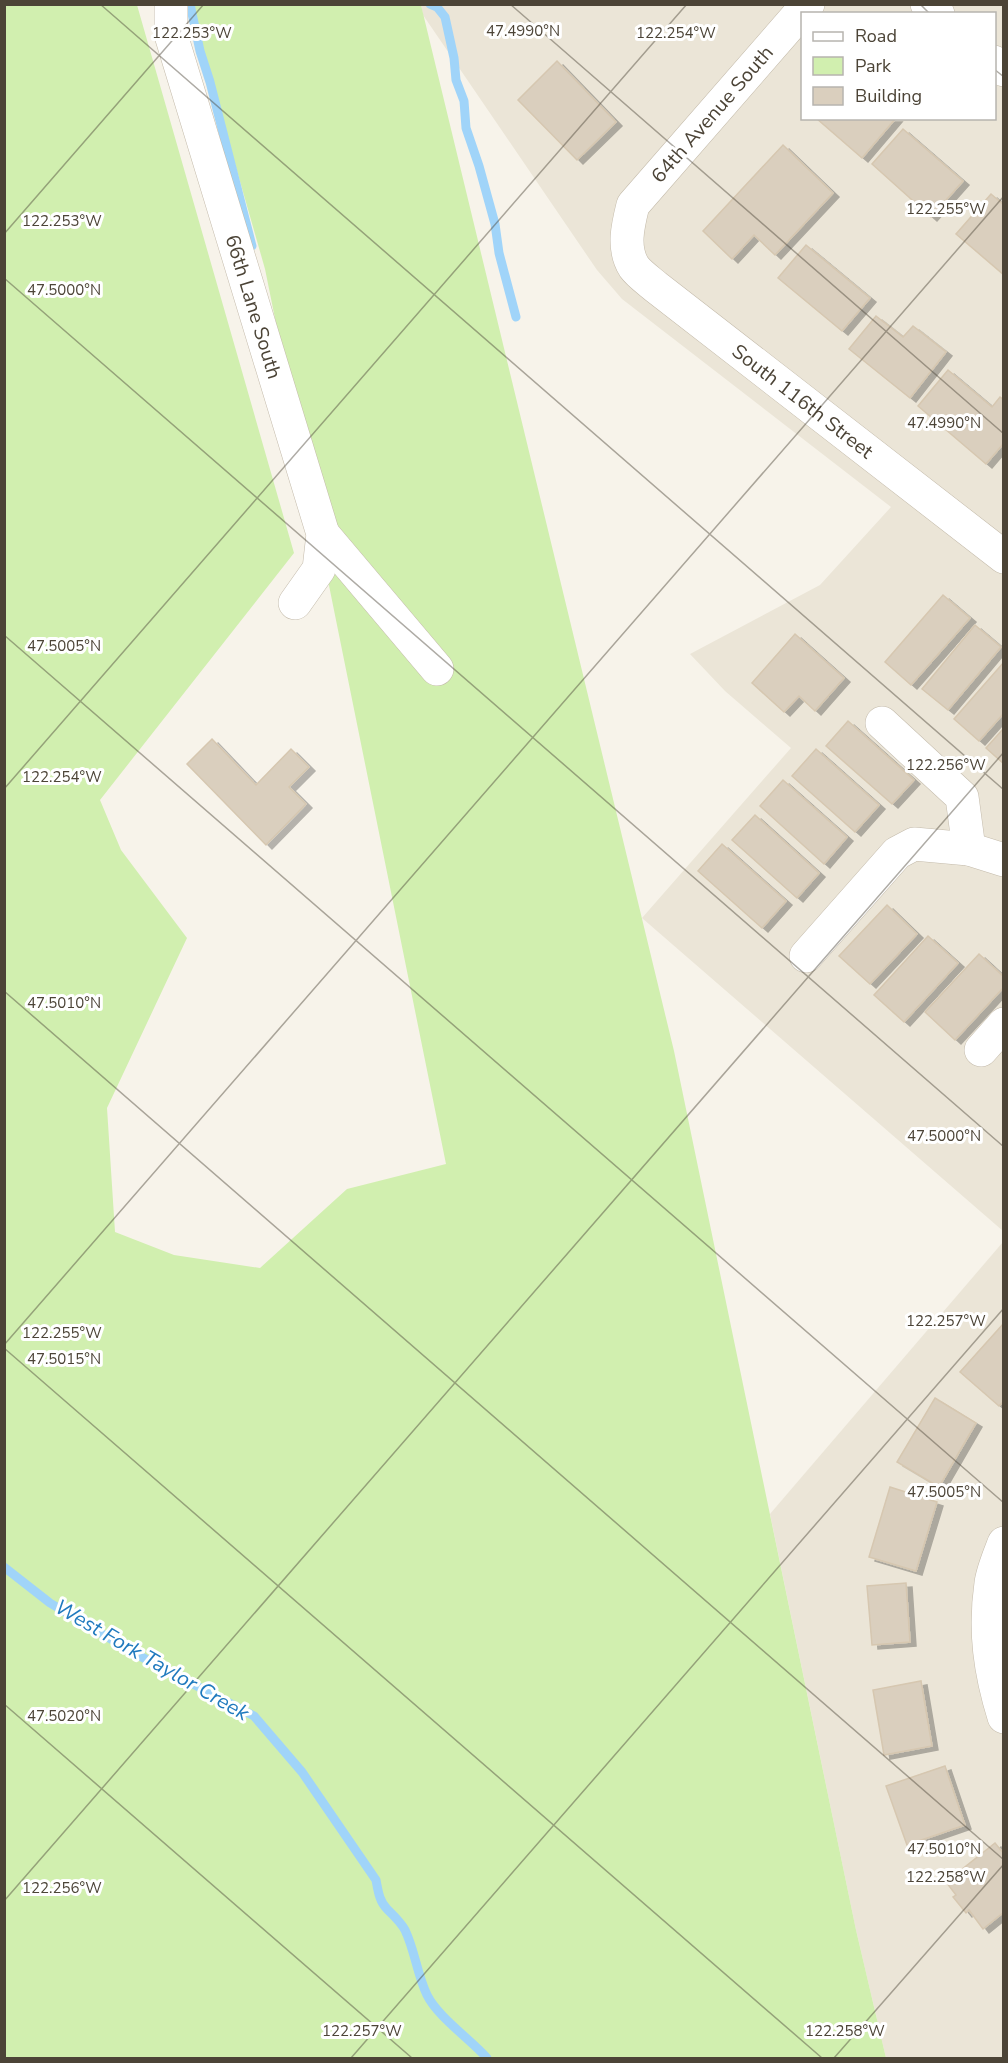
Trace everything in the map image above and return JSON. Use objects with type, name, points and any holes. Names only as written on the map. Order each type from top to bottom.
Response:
[{"type":"street","name":"66th Lane South","points":[[171,4],[171,35],[323,534],[319,569],[295,603]]},
{"type":"street","name":"64th Avenue South","points":[[627,230],[633,205],[801,12]]},
{"type":"street","name":"South 116th Street","points":[[627,230],[627,248],[634,267],[656,287],[1004,557]]},
{"type":"street","points":[[323,534],[436,669]]},
{"type":"street","points":[[882,723],[962,797],[969,849]]},
{"type":"street","points":[[806,956],[897,853],[914,844],[969,849],[1004,860]]},
{"type":"street","points":[[981,1050],[1004,1024]]},
{"type":"street","points":[[1004,1543],[992,1581],[987,1628],[993,1680],[1004,1717]]},
{"type":"shaded area","points":[[421,5],[1003,5],[1003,1231],[642,918],[791,748],[725,691],[690,654],[820,585],[891,507],[622,299],[597,270],[423,15]]},
{"type":"shaded area","points":[[1003,1242],[1003,2058],[886,2058],[856,1930],[770,1514]]},
{"type":"green space","points":[[5,5],[137,5],[294,553],[100,800],[121,850],[187,938],[107,1108],[115,1232],[174,1255],[260,1268],[347,1189],[446,1164],[265,269],[194,20],[194,5],[421,5],[674,1051],[856,1930],[886,2058],[5,2058]]},
{"type":"building","points":[[557,61],[616,122],[577,160],[518,100]]},
{"type":"building","points":[[818,120],[894,120],[862,158]]},
{"type":"building","points":[[903,129],[963,181],[931,217],[872,164]]},
{"type":"building","points":[[783,145],[833,193],[775,255],[754,235],[732,259],[703,231]]},
{"type":"building","points":[[991,194],[1004,205],[1004,275],[956,234]]},
{"type":"building","points":[[806,245],[870,298],[842,331],[778,278]]},
{"type":"building","points":[[876,316],[903,337],[913,326],[946,352],[910,398],[849,349]]},
{"type":"building","points":[[948,370],[992,407],[1000,397],[1004,400],[1004,443],[986,464],[918,406]]},
{"type":"building","points":[[943,595],[970,618],[911,685],[885,662]]},
{"type":"building","points":[[975,625],[1001,647],[948,710],[922,689]]},
{"type":"building","points":[[795,634],[844,678],[815,711],[799,696],[784,712],[752,683]]},
{"type":"building","points":[[1004,662],[1004,713],[979,741],[954,719]]},
{"type":"building","points":[[848,721],[914,780],[892,804],[826,746]]},
{"type":"building","points":[[1004,728],[1004,764],[986,748]]},
{"type":"building","points":[[212,739],[256,785],[291,749],[309,767],[289,787],[306,804],[266,845],[187,764]]},
{"type":"building","points":[[816,749],[879,805],[855,832],[792,776]]},
{"type":"building","points":[[783,780],[847,837],[824,864],[760,806]]},
{"type":"building","points":[[755,815],[819,873],[797,898],[732,840]]},
{"type":"building","points":[[722,844],[786,901],[762,928],[698,871]]},
{"type":"building","points":[[887,905],[917,934],[870,984],[839,956]]},
{"type":"building","points":[[928,936],[958,963],[904,1022],[874,995]]},
{"type":"building","points":[[979,954],[1004,977],[1004,987],[955,1040],[925,1012]]},
{"type":"building","points":[[1004,1323],[1004,1401],[999,1406],[960,1372]]},
{"type":"building","points":[[935,1398],[976,1423],[939,1487],[897,1462]]},
{"type":"building","points":[[890,1487],[937,1502],[916,1571],[869,1557]]},
{"type":"building","points":[[906,1583],[910,1642],[872,1645],[867,1586]]},
{"type":"building","points":[[921,1681],[932,1746],[884,1755],[873,1690]]},
{"type":"building","points":[[945,1766],[965,1825],[907,1845],[886,1786]]},
{"type":"building","points":[[995,1843],[1004,1854],[1004,1912],[983,1929],[969,1910],[966,1913],[953,1897],[956,1895],[946,1882]]},
{"type":"waterway","points":[[190,4],[200,51],[252,246]]},
{"type":"waterway","points":[[430,4],[437,7],[445,17],[454,58],[456,80],[464,101],[466,128],[495,224],[499,253],[516,317]]},
{"type":"waterway","name":"West Fork Taylor Creek","points":[[4,1567],[50,1603],[136,1654],[254,1716],[302,1772],[376,1880],[382,1903],[405,1930],[424,1987],[432,2003],[446,2020],[487,2058]]}]
